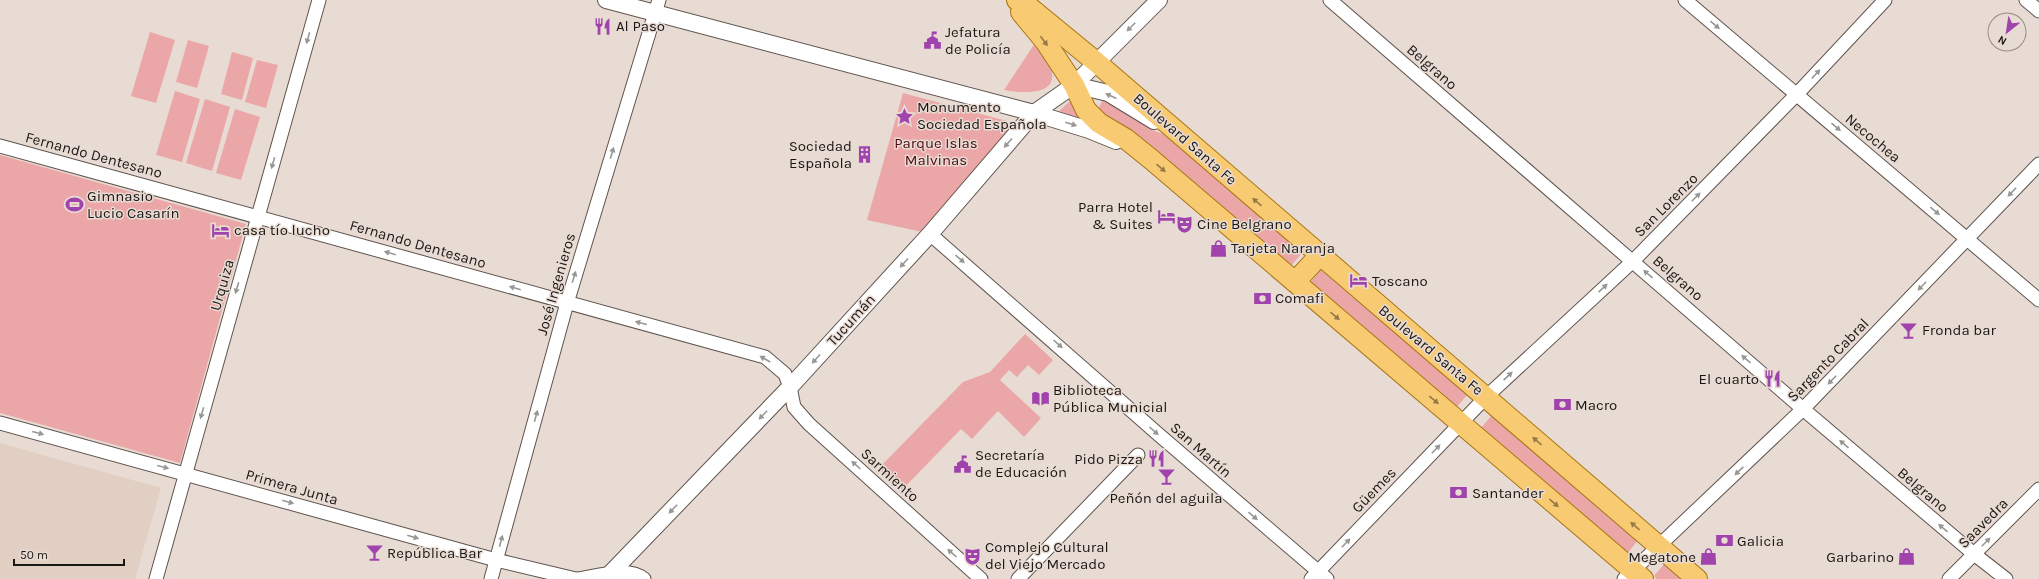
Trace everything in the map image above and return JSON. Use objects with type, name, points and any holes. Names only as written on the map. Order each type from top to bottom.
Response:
[{"type":"main road","points":[[1010,0],[1045,41],[1074,85],[1086,110],[1099,123],[1126,139],[1142,152],[1460,423],[1633,576]]},
{"type":"main road","name":"Boulevard Santa Fe","points":[[1016,0],[1029,7],[1096,62],[1697,579]]},
{"type":"main road","points":[[1295,282],[1320,255]]},
{"type":"street","name":"Urquiza","points":[[156,579],[319,0]]},
{"type":"street","points":[[606,0],[657,7],[1034,113],[1089,130],[1142,152]]},
{"type":"street","name":"Tucumán","points":[[607,577],[790,387],[930,234],[1034,113],[1074,85],[1159,0]]},
{"type":"street","name":"Belgrano","points":[[1330,0],[1803,409],[1974,554],[2006,579]]},
{"type":"street","name":"Necochea","points":[[1685,0],[2039,300]]},
{"type":"street","name":"San Lorenzo","points":[[1460,423],[1486,397],[1633,261],[1797,94],[1885,0]]},
{"type":"street","points":[[2026,0],[2039,11]]},
{"type":"street","name":"José Ingenieros","points":[[491,579],[567,303],[657,7]]},
{"type":"street","points":[[1074,85],[1108,93],[1123,101],[1192,146]]},
{"type":"street","name":"Fernando Dentesano","points":[[0,146],[765,357],[785,374],[790,387]]},
{"type":"street","name":"Sargento Cabral","points":[[1633,576],[1659,547],[1803,409],[2039,164]]},
{"type":"street","name":"San Martín","points":[[930,234],[1319,577]]},
{"type":"street","name":"Sarmiento","points":[[790,387],[794,407],[809,424],[981,579]]},
{"type":"street","name":"Primera Junta","points":[[0,422],[496,560],[577,579],[607,577],[626,571],[640,575],[644,579]]},
{"type":"street","name":"Güemes","points":[[1319,577],[1460,423]]},
{"type":"street","points":[[1018,579],[1138,455]]},
{"type":"street","name":"Saavedra","points":[[1949,579],[2039,489]]},
{"type":"shaded area","points":[[0,443],[161,488],[135,579],[0,579]]},
{"type":"green space","points":[[150,32],[175,40],[156,103],[131,96]]},
{"type":"green space","points":[[188,40],[209,46],[197,88],[176,82]]},
{"type":"green space","points":[[1035,43],[1050,65],[1052,78],[1050,85],[1044,89],[1028,92],[1004,90]]},
{"type":"green space","points":[[232,52],[253,58],[242,100],[221,94]]},
{"type":"green space","points":[[257,60],[278,65],[266,108],[245,102]]},
{"type":"green space","points":[[175,91],[200,99],[182,162],[156,155]]},
{"type":"green space","name":"Parque Islas Malvinas","points":[[903,93],[1007,121],[1010,132],[927,233],[867,220]]},
{"type":"green space","points":[[205,99],[230,107],[212,171],[186,163]]},
{"type":"green space","points":[[1070,101],[1075,111],[1084,121],[1057,113]]},
{"type":"green space","points":[[1102,101],[1107,101],[1152,130],[1163,134],[1302,253],[1291,266],[1148,143],[1101,114],[1098,110]]},
{"type":"green space","points":[[235,109],[260,117],[241,180],[216,173]]},
{"type":"green space","points":[[0,155],[246,224],[180,463],[0,413]]},
{"type":"green space","points":[[1321,270],[1467,395],[1456,408],[1310,283]]},
{"type":"green space","points":[[1025,334],[1053,360],[1039,375],[1028,365],[1017,377],[1009,370],[1000,380],[1041,418],[1024,437],[998,411],[972,439],[961,429],[902,490],[878,469],[963,382],[990,372]]},
{"type":"green space","points":[[1492,415],[1638,540],[1627,554],[1481,428]]},
{"type":"green space","points":[[1665,563],[1684,579],[1657,579],[1654,576]]},
{"type":"place","name":"Al Paso","points":[[603,26]]},
{"type":"place","name":"Jefatura de Policía","points":[[932,41]]},
{"type":"place","name":"Monumento Sociedad Española","points":[[904,116]]},
{"type":"place","name":"Sociedad Española","points":[[865,155]]},
{"type":"place","name":"Gimnasio Lucio Casarín","points":[[74,205]]},
{"type":"place","name":"Parra Hotel & Suites","points":[[1166,216]]},
{"type":"place","name":"Cine Belgrano","points":[[1184,224]]},
{"type":"place","name":"casa tío lucho","points":[[221,230]]},
{"type":"place","name":"Tarjeta Naranja","points":[[1218,248]]},
{"type":"place","name":"Toscano","points":[[1359,281]]},
{"type":"place","name":"Comafi","points":[[1262,298]]},
{"type":"place","name":"Fronda bar","points":[[1909,330]]},
{"type":"place","name":"El cuarto","points":[[1772,379]]},
{"type":"place","name":"Biblioteca Pública Municial","points":[[1040,399]]},
{"type":"place","name":"Macro","points":[[1562,405]]},
{"type":"place","name":"Pido Pizza","points":[[1156,459]]},
{"type":"place","name":"Secretaría de Educación","points":[[962,464]]},
{"type":"place","name":"Peñón del aguila","points":[[1166,477]]},
{"type":"place","name":"Santander","points":[[1459,493]]},
{"type":"place","name":"Galicia","points":[[1724,541]]},
{"type":"place","name":"República Bar","points":[[374,553]]},
{"type":"place","name":"Complejo Cultural del Viejo Mercado","points":[[972,556]]},
{"type":"place","name":"Megatone","points":[[1709,557]]},
{"type":"place","name":"Garbarino","points":[[1907,557]]}]
